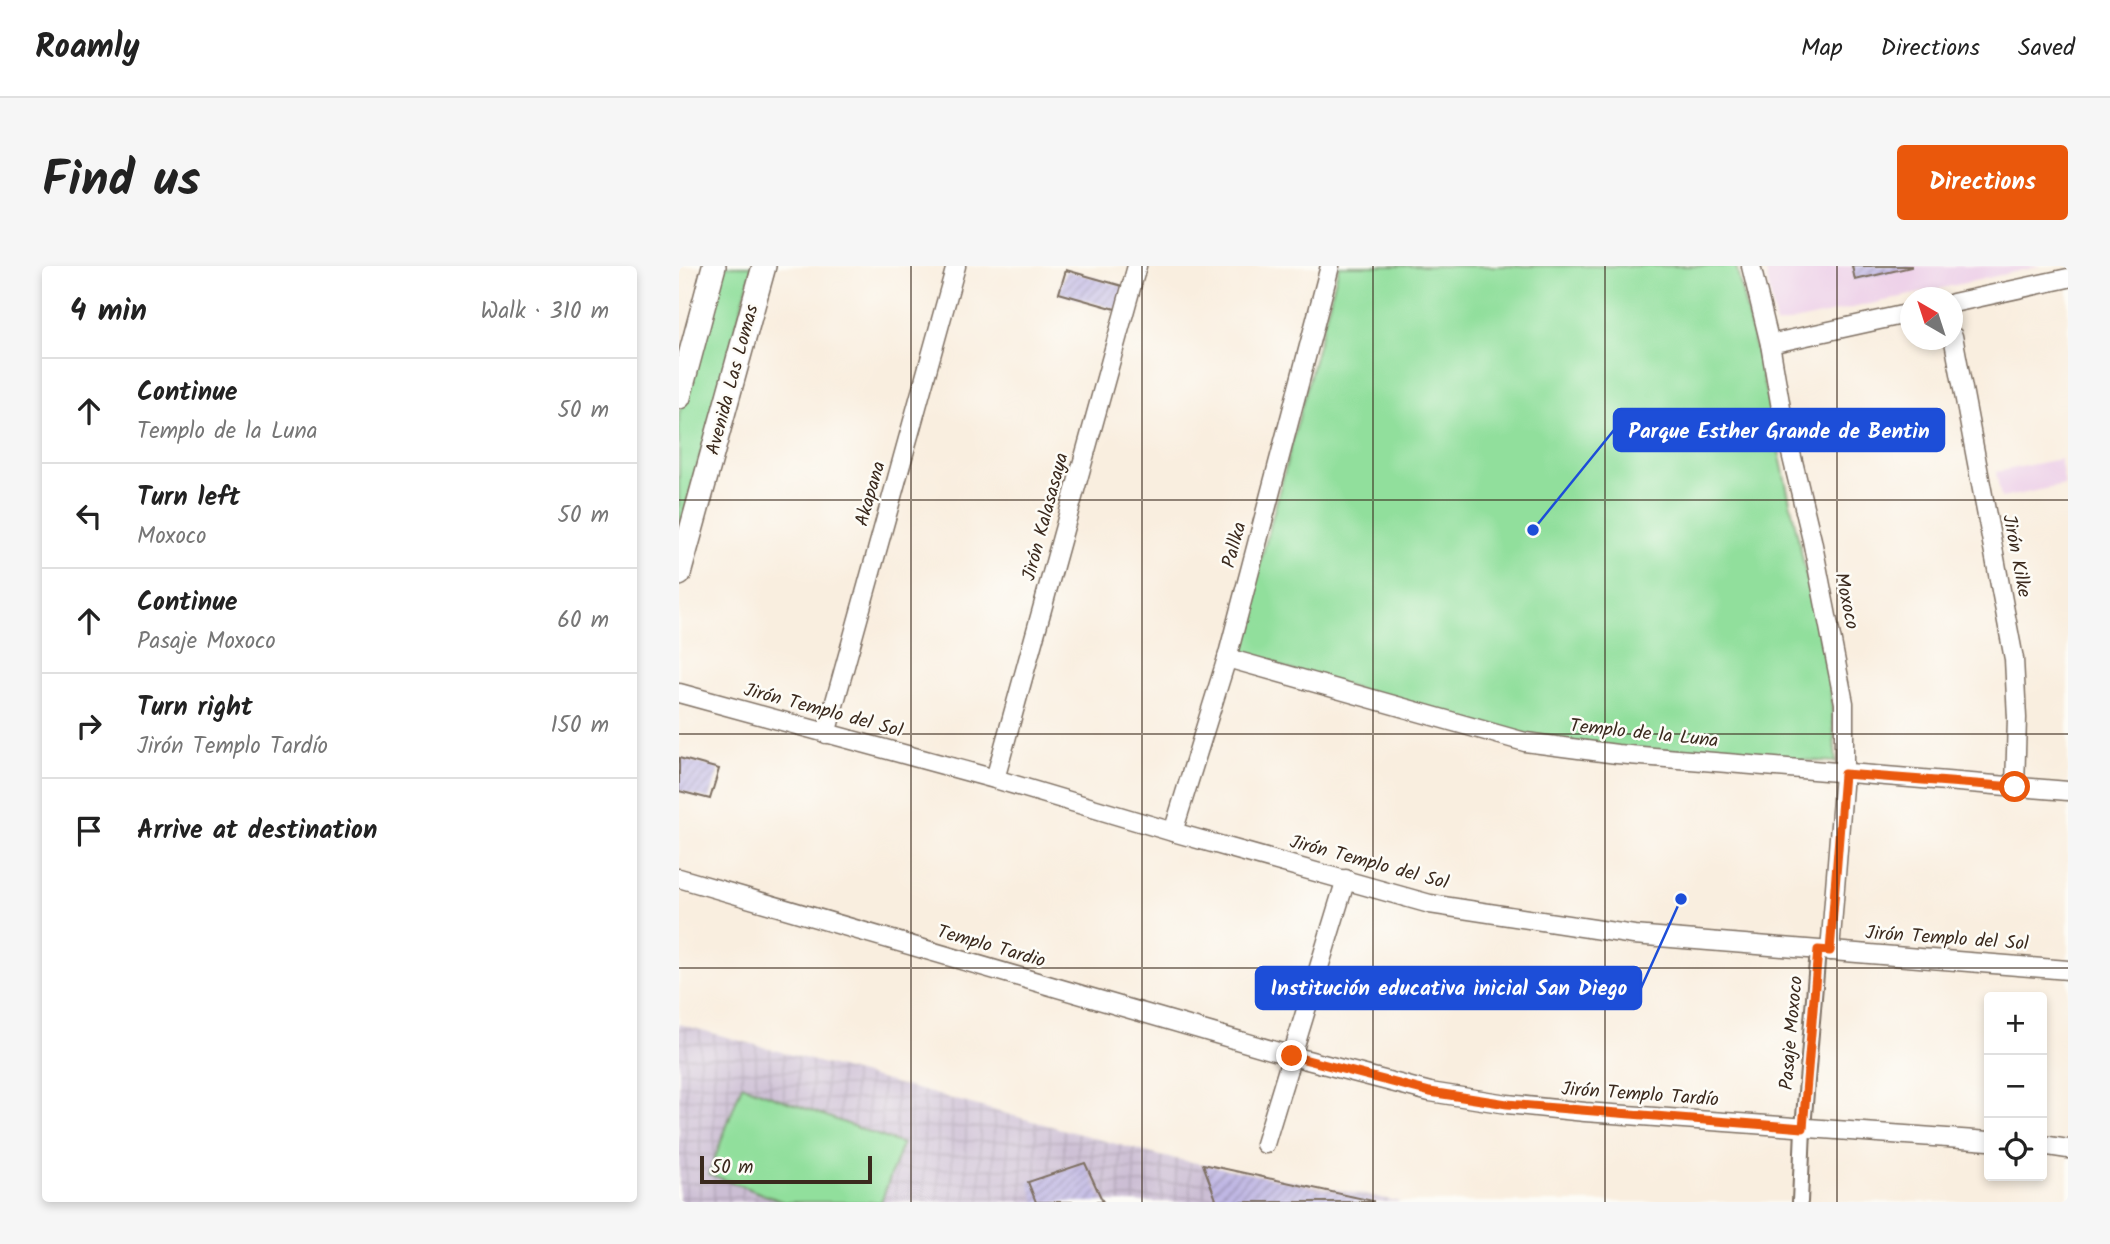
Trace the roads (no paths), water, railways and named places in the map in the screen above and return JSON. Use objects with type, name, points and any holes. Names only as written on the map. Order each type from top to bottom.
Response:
[{"type":"street","points":[[679,397],[714,266]]},
{"type":"street","name":"Avenida Las Lomas","points":[[679,574],[764,266]]},
{"type":"street","name":"Akapana","points":[[826,734],[956,266]]},
{"type":"street","name":"Jirón Kalasasaya","points":[[995,779],[1137,266]]},
{"type":"street","name":"Pallka","points":[[1173,832],[1227,658],[1330,266]]},
{"type":"street","name":"Moxoco","points":[[1751,266],[1770,344],[1783,420],[1812,540],[1844,702],[1844,774],[1824,951]]},
{"type":"street","points":[[1963,301],[2068,278]]},
{"type":"street","points":[[1770,344],[1900,315]]},
{"type":"street","name":"Jirón Kilke","points":[[1955,350],[2014,659],[2017,718],[2015,787]]},
{"type":"street","name":"Templo de la Luna","points":[[1227,658],[1525,741],[1617,754],[2068,790]]},
{"type":"street","name":"Jirón Templo del Sol","points":[[679,693],[995,779],[1430,904],[1634,934],[2068,970]]},
{"type":"street","name":"Templo Tardio","points":[[679,878],[1292,1056]]},
{"type":"street","points":[[1265,1144],[1346,879]]},
{"type":"street","name":"Pasaje Moxoco","points":[[1800,1202],[1803,1128],[1824,951]]},
{"type":"street","name":"Jirón Templo Tardío","points":[[1292,1056],[1430,1092],[1507,1104],[1984,1141]]},
{"type":"street","points":[[2047,1146],[2068,1149]]},
{"type":"place","name":"Parque Esther Grande de Bentin","points":[[1533,530]]},
{"type":"place","name":"Institución educativa inicial San Diego","points":[[1681,899]]}]
